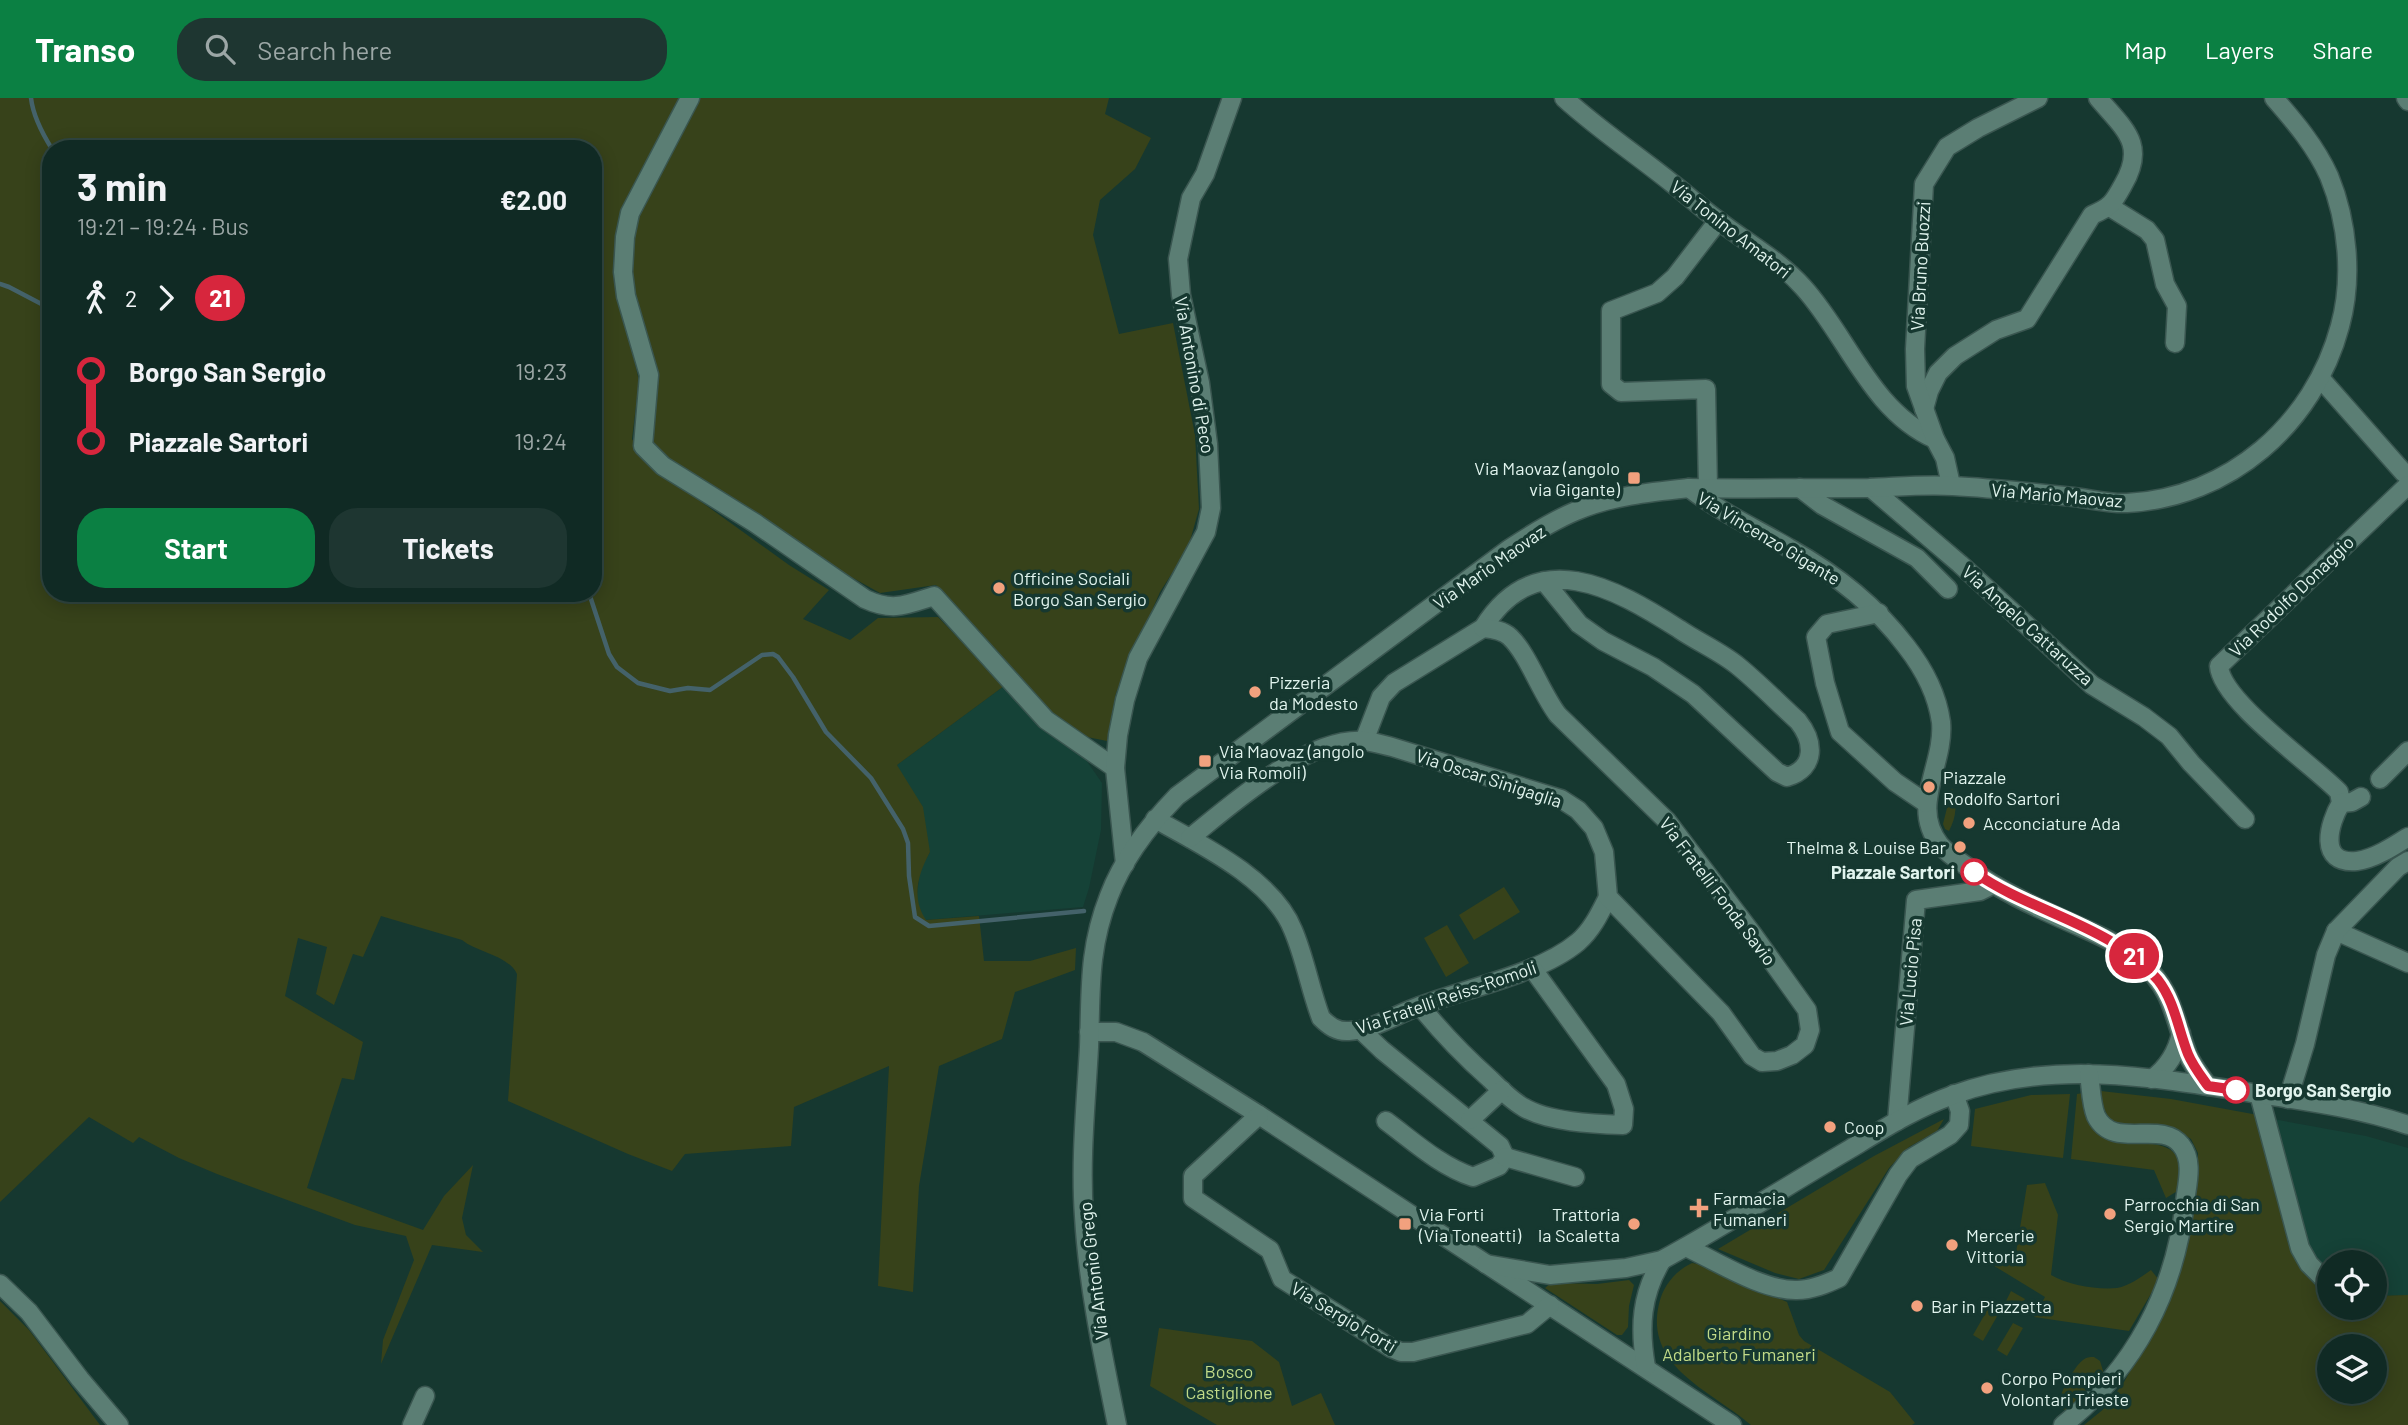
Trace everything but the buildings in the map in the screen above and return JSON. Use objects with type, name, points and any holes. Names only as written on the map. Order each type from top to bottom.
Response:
[{"type":"street","points":[[690,98],[630,213],[625,237],[623,272],[626,296],[649,375],[643,446],[663,466],[755,523],[865,599],[884,607],[900,606],[934,596],[1046,720],[1115,768]]},
{"type":"street","name":"Via Antonino di Peco","points":[[1125,864],[1115,768],[1122,712],[1138,658],[1206,532],[1211,508],[1208,444],[1200,383],[1181,295],[1178,259],[1191,198],[1205,174],[1232,98]]},
{"type":"street","name":"Via Tonino Amatori","points":[[1564,98],[1718,221],[1766,254],[1803,287],[1867,379],[1895,411],[1922,434],[1934,439]]},
{"type":"street","name":"Via Bruno Buozzi","points":[[1951,485],[1945,458],[1934,439],[1916,386],[1915,349],[1924,184],[1947,147],[2038,98]]},
{"type":"street","points":[[1924,409],[1938,373],[1955,356],[1996,330],[2027,319],[2092,215],[2110,207],[2132,170],[2134,149],[2123,128],[2098,98]]},
{"type":"street","name":"Via Mario Maovaz","points":[[1089,1032],[1092,952],[1109,894],[1155,819],[1177,796],[1509,549],[1540,529],[1576,511],[1646,492],[1689,488],[1951,485],[2125,503],[2160,499],[2192,491],[2227,476],[2253,458],[2277,437],[2321,379],[2342,319],[2347,284],[2346,248],[2340,211],[2328,175],[2302,131],[2274,98]]},
{"type":"street","points":[[2110,207],[2147,230],[2155,240],[2165,284],[2176,306],[2175,342]]},
{"type":"street","points":[[1709,488],[1706,389],[1620,392],[1611,384],[1611,311],[1657,293],[1675,277],[1718,221]]},
{"type":"street","points":[[2321,379],[2406,479]]},
{"type":"street","name":"Via Rodolfo Donaggio","points":[[2341,803],[2339,792],[2281,743],[2229,688],[2220,676],[2219,666],[2406,479]]},
{"type":"street","name":"Via Vincenzo Gigante","points":[[1689,488],[1715,508],[1791,549],[1852,589],[1879,613],[1918,661],[1933,688],[1941,723],[1940,744],[1926,803]]},
{"type":"street","points":[[1800,488],[1822,505],[1917,558],[1948,589]]},
{"type":"street","name":"Via Angelo Cattaruzza","points":[[1871,488],[1960,564],[2092,685],[2169,736],[2245,819]]},
{"type":"street","points":[[1364,741],[1381,697],[1394,683],[1483,628],[1492,614],[1519,590],[1544,581],[1562,579],[1589,582],[1614,592],[1642,606],[1737,665],[1798,721],[1805,731],[1811,751],[1807,760],[1795,775],[1782,776],[1693,694],[1579,624],[1544,581]]},
{"type":"street","points":[[1879,613],[1827,624],[1816,637],[1825,683],[1840,732],[1895,782],[1926,803],[1933,832],[1951,855],[1992,885],[2113,941],[2141,962],[2174,1007],[2188,1055],[2208,1086]]},
{"type":"street","name":"Via Fratelli Fonda Savio","points":[[1483,628],[1498,630],[1510,637],[1545,698],[1558,715],[1667,821],[1807,1010],[1810,1030],[1805,1045],[1784,1058],[1762,1062],[1752,1056],[1721,1013],[1608,897]]},
{"type":"street","name":"Via Oscar Sinigaglia","points":[[1190,838],[1299,757],[1315,749],[1364,741],[1392,747],[1561,799],[1577,810],[1594,828],[1604,852],[1608,897]]},
{"type":"street","points":[[2380,779],[2408,751]]},
{"type":"street","points":[[2361,797],[2352,802],[2341,803],[2332,818],[2328,838],[2332,850],[2342,859],[2356,861],[2370,857],[2408,836]]},
{"type":"street","name":"Via Fratelli Reiss-Romoli","points":[[1155,819],[1190,838],[1257,884],[1284,911],[1293,929],[1321,1018],[1331,1028],[1346,1031],[1361,1030],[1420,1006],[1532,968],[1558,955],[1579,941],[1596,920],[1608,897]]},
{"type":"street","points":[[2288,1098],[2305,1044],[2326,955],[2336,931],[2398,867],[2408,861]]},
{"type":"street","name":"Via Lucio Pisa","points":[[1897,1121],[1916,900],[1980,891],[1992,885]]},
{"type":"street","points":[[2336,931],[2408,963]]},
{"type":"street","points":[[1420,1006],[1446,1038],[1524,1108],[1543,1115],[1595,1125],[1623,1125],[1624,1108],[1616,1084],[1532,968]]},
{"type":"street","points":[[1361,1030],[1500,1146],[1504,1157],[1499,1166],[1488,1173],[1473,1177],[1437,1159],[1386,1121]]},
{"type":"street","points":[[1089,1032],[1116,1032],[1143,1042],[1646,1367],[1729,1424]]},
{"type":"street","name":"Via Antonio Grego","points":[[1089,1032],[1083,1213],[1096,1321],[1117,1425]]},
{"type":"street","points":[[2152,1079],[2166,1066],[2178,1048],[2181,1032]]},
{"type":"street","points":[[1486,1264],[1550,1275],[1626,1268],[1662,1260],[1897,1121],[1954,1094],[2015,1079],[2052,1074],[2089,1074],[2152,1079],[2288,1098],[2371,1114],[2408,1125]]},
{"type":"street","points":[[2063,1425],[2109,1383],[2128,1360],[2158,1307],[2174,1264],[2189,1167],[2180,1144],[2166,1136],[2111,1132],[2102,1126],[2095,1113],[2089,1074]]},
{"type":"street","points":[[1470,1120],[1502,1090]]},
{"type":"street","points":[[1686,1247],[1780,1289],[1799,1290],[1839,1278],[1898,1175],[1910,1159],[1950,1135],[1959,1125],[1960,1111],[1954,1094]]},
{"type":"street","points":[[2259,1094],[2300,1248],[2317,1272]]},
{"type":"street","name":"Via Sergio Forti","points":[[1259,1115],[1192,1176],[1193,1198],[1270,1250],[1282,1279],[1401,1352],[1413,1352],[1527,1324],[1550,1305]]},
{"type":"street","points":[[1504,1157],[1575,1177]]},
{"type":"street","points":[[1646,1367],[1641,1323],[1644,1301],[1662,1260]]},
{"type":"street","points":[[0,1284],[43,1328],[61,1356],[119,1425]]},
{"type":"street","points":[[412,1425],[425,1396]]},
{"type":"shaded area","points":[[1004,686],[1045,728],[1086,760],[1102,783],[1101,830],[1083,907],[925,920],[918,910],[917,896],[920,870],[930,852],[897,765]]},
{"type":"shaded area","points":[[2273,1119],[2366,1136],[2408,1148],[2408,1295],[2387,1296],[2387,1250],[2317,1250],[2317,1259],[2300,1230]]},
{"type":"green space","points":[[0,98],[679,98],[617,225],[613,266],[639,381],[632,439],[650,465],[789,565],[829,590],[803,619],[850,640],[878,618],[938,617],[1004,686],[897,765],[923,807],[930,852],[918,886],[921,912],[926,920],[979,916],[984,961],[1030,961],[1076,948],[1075,970],[1015,992],[1002,1039],[939,1066],[919,1186],[913,1292],[878,1286],[889,1066],[794,1107],[791,1146],[685,1154],[672,1171],[508,1101],[517,974],[513,968],[500,958],[462,940],[381,916],[363,957],[353,954],[334,1005],[316,994],[327,947],[298,938],[285,996],[363,1042],[354,1080],[342,1078],[307,1188],[423,1230],[444,1196],[473,1165],[462,1218],[466,1235],[483,1252],[432,1245],[381,1364],[383,1340],[414,1260],[406,1236],[355,1225],[217,1174],[139,1137],[133,1143],[89,1117],[0,1202]]},
{"type":"green space","points":[[698,98],[1109,98],[1105,114],[1151,138],[1135,169],[1100,200],[1093,235],[1119,334],[1173,323],[1195,435],[1199,509],[1188,548],[1160,592],[1116,693],[1107,741],[1082,736],[1033,702],[936,585],[880,593],[666,460],[650,439],[655,384],[652,353],[635,301],[630,258],[636,220]]},
{"type":"green space","points":[[1952,788],[1955,810],[1949,831],[1943,824]]},
{"type":"green space","points":[[1504,887],[1520,912],[1474,940],[1459,915]]},
{"type":"green space","points":[[1447,925],[1469,963],[1446,977],[1424,938]]},
{"type":"green space","points":[[2101,1091],[2171,1099],[2258,1115],[2288,1243],[2317,1288],[2317,1320],[2387,1320],[2387,1296],[2408,1295],[2408,1425],[2084,1425],[2105,1408],[2124,1382],[2154,1329],[2194,1194],[2198,1169],[2198,1153],[2191,1139],[2178,1131],[2159,1126],[2115,1123],[2108,1117]]},
{"type":"green space","points":[[2083,1093],[2090,1121],[2103,1137],[2115,1141],[2156,1145],[2168,1148],[2176,1155],[2181,1168],[2179,1190],[2166,1198],[2154,1170],[2071,1159],[2077,1094]]},
{"type":"green space","points":[[2070,1094],[2063,1158],[1971,1146],[1975,1109],[2031,1095]]},
{"type":"green space","points":[[1944,1119],[1937,1131],[1909,1147],[1889,1168],[1824,1270],[1799,1279],[1775,1273],[1718,1249],[1874,1156]]},
{"type":"green space","points":[[2045,1183],[2058,1215],[2051,1275],[2074,1284],[2101,1288],[2126,1285],[2151,1270],[2159,1280],[2129,1331],[2034,1317],[2045,1297],[1991,1264],[1994,1260],[2014,1265],[2027,1185]]},
{"type":"green space","name":"Giardino Adalberto Fumaneri","points":[[1692,1263],[1704,1265],[1787,1302],[1799,1335],[1804,1341],[1890,1392],[1915,1423],[1751,1425],[1685,1375],[1671,1361],[1662,1345],[1657,1326],[1661,1297],[1675,1275]]},
{"type":"green space","points":[[1629,1280],[1634,1285],[1628,1327],[1622,1335],[1617,1335],[1545,1288],[1551,1283],[1597,1284]]},
{"type":"green space","points":[[2011,1291],[2025,1299],[2017,1313],[2004,1305]]},
{"type":"green space","points":[[0,1301],[29,1330],[100,1425],[0,1425]]},
{"type":"green space","points":[[1989,1307],[1999,1313],[1983,1341],[1973,1335]]},
{"type":"green space","points":[[2013,1323],[2023,1328],[2007,1356],[1997,1350]]},
{"type":"green space","name":"Bosco Castiglione","points":[[1159,1328],[1252,1341],[1279,1362],[1292,1406],[1321,1393],[1335,1425],[1217,1425],[1150,1386]]},
{"type":"green space","points":[[2088,1357],[2100,1361],[2104,1374],[2094,1390],[2066,1410],[2058,1408],[2063,1390],[2079,1363]]},
{"type":"waterway","points":[[31,98],[38,124],[47,140]]},
{"type":"waterway","points":[[0,284],[42,304]]},
{"type":"waterway","points":[[592,602],[609,654],[617,667],[638,683],[670,691],[688,688],[710,690],[762,655],[773,654],[778,657],[826,732],[871,778],[903,829],[908,843],[909,876],[915,917],[929,926],[1084,911]]},
{"type":"bus line","name":"21","points":[[1974,872],[2017,898],[2113,941],[2141,962],[2160,982],[2174,1007],[2188,1055],[2208,1086],[2236,1090]]},
{"type":"place","name":"Via Maovaz (angolo via Gigante)","points":[[1634,478]]},
{"type":"place","name":"Officine Sociali Borgo San Sergio","points":[[999,588]]},
{"type":"place","name":"Pizzeria da Modesto","points":[[1255,692]]},
{"type":"place","name":"Via Maovaz (angolo Via Romoli)","points":[[1205,761]]},
{"type":"place","name":"Piazzale Rodolfo Sartori","points":[[1929,787]]},
{"type":"place","name":"Acconciature Ada","points":[[1969,823]]},
{"type":"place","name":"Thelma & Louise Bar","points":[[1960,847]]},
{"type":"place","name":"Piazzale Sartori","points":[[1974,872]]},
{"type":"place","name":"Borgo San Sergio","points":[[2236,1090]]},
{"type":"place","name":"Coop","points":[[1830,1127]]},
{"type":"place","name":"Farmacia Fumaneri","points":[[1699,1208]]},
{"type":"place","name":"Parrocchia di San Sergio Martire","points":[[2110,1214]]},
{"type":"place","name":"Via Forti (Via Toneatti)","points":[[1405,1224]]},
{"type":"place","name":"Trattoria la Scaletta","points":[[1634,1224]]},
{"type":"place","name":"Mercerie Vittoria","points":[[1952,1245]]},
{"type":"place","name":"Bar in Piazzetta","points":[[1917,1306]]},
{"type":"place","name":"Corpo Pompieri Volontari Trieste","points":[[1987,1388]]}]
